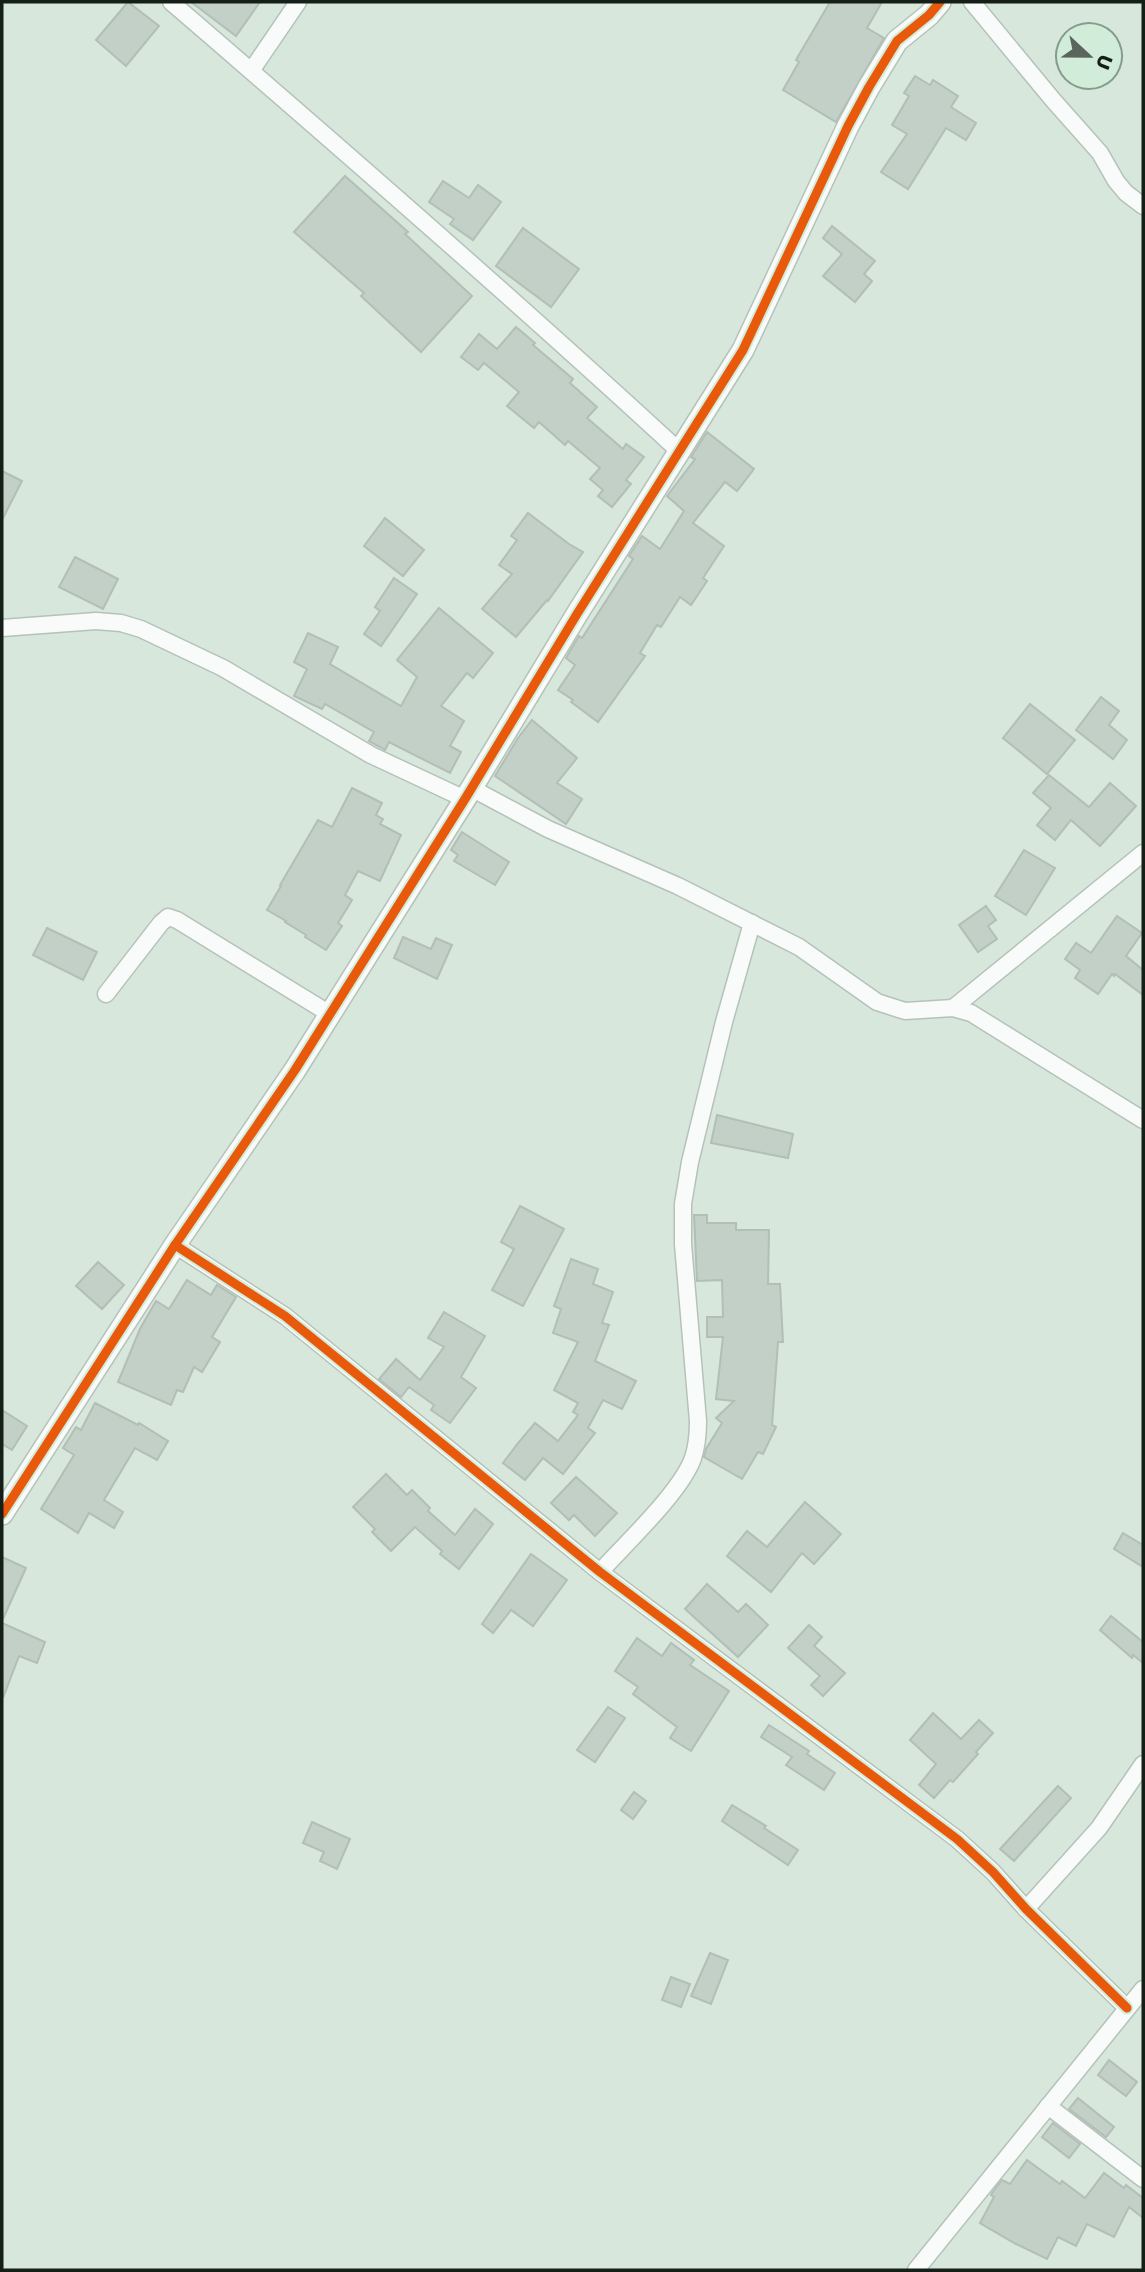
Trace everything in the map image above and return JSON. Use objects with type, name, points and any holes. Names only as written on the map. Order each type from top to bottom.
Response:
[{"type":"street","points":[[171,2],[679,451]]},
{"type":"street","points":[[251,71],[298,2]]},
{"type":"street","points":[[2,1514],[175,1245],[295,1070],[468,794],[743,350],[869,87],[897,41],[929,15],[940,2]]},
{"type":"street","points":[[972,2],[1100,153],[1126,193],[1143,206]]},
{"type":"street","points":[[2,628],[96,621],[121,623],[141,629],[223,668],[371,755],[468,794],[678,886],[752,923],[799,947],[877,1002],[905,1011],[953,1008],[971,1013],[1143,1120]]},
{"type":"street","points":[[953,1008],[1143,853]]},
{"type":"street","points":[[106,994],[168,917],[330,1014]]},
{"type":"street","points":[[600,1572],[684,1475],[692,1460],[698,1438],[683,1244],[683,1204],[690,1162],[724,1022],[752,923]]},
{"type":"street","points":[[175,1245],[285,1316],[600,1572],[957,1839],[1127,2008]]},
{"type":"street","points":[[1026,1909],[1099,1828],[1143,1764]]},
{"type":"street","points":[[916,2270],[1143,1989]]},
{"type":"street","points":[[1048,2106],[1143,2179]]},
{"type":"building","points":[[128,2],[159,26],[126,66],[96,40]]},
{"type":"building","points":[[191,2],[260,2],[236,36]]},
{"type":"building","points":[[830,2],[882,2],[867,28],[884,38],[836,122],[783,90],[799,62],[796,60]]},
{"type":"building","points":[[915,76],[930,85],[933,80],[958,96],[951,107],[976,123],[966,140],[946,128],[908,189],[881,172],[907,134],[892,125],[909,96],[904,93]]},
{"type":"building","points":[[345,176],[408,232],[405,234],[472,296],[421,352],[361,296],[364,293],[294,232]]},
{"type":"building","points":[[443,181],[469,198],[478,185],[501,202],[473,240],[450,224],[454,219],[429,202]]},
{"type":"building","points":[[832,226],[875,261],[864,274],[872,281],[855,302],[823,276],[842,254],[823,238]]},
{"type":"building","points":[[523,228],[579,269],[551,307],[496,266]]},
{"type":"building","points":[[516,327],[573,379],[570,383],[597,407],[587,418],[623,449],[626,444],[644,457],[626,480],[631,484],[612,507],[598,496],[603,490],[590,479],[600,468],[568,441],[565,445],[539,422],[534,428],[507,406],[519,392],[484,363],[478,370],[461,357],[479,334],[497,349]]},
{"type":"building","points":[[707,432],[754,469],[737,491],[725,482],[693,523],[724,546],[703,578],[707,581],[691,605],[680,597],[661,627],[657,625],[640,653],[645,656],[598,722],[558,690],[575,665],[566,658],[633,559],[629,556],[642,536],[660,549],[684,511],[667,496],[695,459],[691,457]]},
{"type":"building","points":[[2,471],[22,481],[2,520]]},
{"type":"building","points":[[528,513],[583,552],[548,601],[516,637],[482,609],[512,574],[499,565],[517,540],[511,536]]},
{"type":"building","points":[[385,518],[424,550],[403,576],[364,546]]},
{"type":"building","points":[[75,557],[118,579],[103,609],[59,587]]},
{"type":"building","points":[[394,578],[417,594],[381,646],[364,634],[380,611],[375,607]]},
{"type":"building","points":[[439,608],[493,653],[473,678],[467,673],[441,706],[464,721],[450,746],[461,752],[450,773],[389,742],[385,750],[369,741],[374,732],[325,704],[322,709],[294,696],[307,669],[294,662],[308,633],[338,647],[330,664],[401,706],[417,677],[397,660]]},
{"type":"building","points":[[1101,697],[1119,711],[1109,725],[1127,740],[1113,759],[1076,730]]},
{"type":"building","points":[[1030,704],[1075,740],[1047,774],[1003,738]]},
{"type":"building","points":[[532,720],[577,758],[557,783],[582,799],[566,824],[495,776]]},
{"type":"building","points":[[1049,775],[1089,807],[1110,783],[1136,806],[1100,846],[1071,820],[1055,840],[1037,825],[1051,808],[1033,793]]},
{"type":"building","points":[[352,788],[382,803],[376,815],[383,819],[380,824],[401,835],[380,881],[358,871],[345,895],[352,900],[338,923],[342,926],[326,950],[267,910],[318,820],[332,827]]},
{"type":"building","points":[[462,832],[509,862],[495,885],[454,861],[458,855],[451,850]]},
{"type":"building","points":[[1024,850],[1055,868],[1026,915],[995,896]]},
{"type":"building","points":[[986,906],[996,920],[988,926],[997,939],[978,952],[959,925]]},
{"type":"building","points":[[1117,916],[1142,933],[1126,956],[1143,970],[1143,995],[1115,974],[1112,974],[1098,994],[1075,978],[1080,970],[1065,959],[1076,943],[1091,953]]},
{"type":"building","points":[[47,928],[97,952],[83,980],[33,955]]},
{"type":"building","points":[[403,937],[431,949],[436,938],[452,945],[437,979],[394,958]]},
{"type":"building","points":[[717,1115],[793,1134],[788,1158],[711,1143]]},
{"type":"building","points":[[520,1206],[564,1229],[523,1306],[492,1290],[514,1249],[501,1242]]},
{"type":"building","points":[[694,1215],[707,1215],[707,1223],[736,1223],[736,1230],[769,1230],[768,1284],[780,1284],[783,1342],[778,1342],[772,1425],[776,1427],[763,1454],[758,1452],[742,1479],[704,1457],[722,1423],[716,1418],[734,1401],[716,1399],[723,1337],[707,1337],[707,1317],[723,1317],[722,1280],[697,1281]]},
{"type":"building","points":[[571,1259],[598,1269],[593,1284],[613,1292],[602,1323],[609,1325],[595,1361],[636,1381],[622,1409],[603,1400],[588,1428],[595,1433],[563,1474],[543,1458],[525,1480],[503,1463],[518,1443],[535,1423],[558,1441],[578,1415],[573,1412],[578,1403],[554,1390],[578,1342],[553,1333],[561,1309],[554,1306]]},
{"type":"building","points":[[98,1262],[124,1285],[102,1309],[76,1286]]},
{"type":"building","points":[[187,1280],[211,1295],[217,1285],[236,1297],[212,1337],[220,1342],[202,1372],[194,1367],[183,1392],[177,1390],[171,1405],[118,1382],[140,1329],[156,1301],[169,1309]]},
{"type":"building","points":[[444,1312],[485,1336],[461,1377],[476,1388],[450,1423],[431,1410],[434,1405],[409,1387],[401,1397],[379,1379],[396,1359],[420,1380],[444,1347],[428,1338]]},
{"type":"building","points":[[95,1403],[138,1425],[139,1423],[168,1441],[157,1460],[135,1448],[104,1500],[123,1512],[114,1528],[89,1513],[78,1533],[41,1509],[74,1455],[63,1448],[76,1427],[81,1430]]},
{"type":"building","points":[[2,1410],[27,1426],[12,1450],[2,1444]]},
{"type":"building","points":[[386,1474],[407,1495],[412,1490],[430,1508],[428,1511],[455,1535],[475,1509],[493,1524],[459,1569],[440,1554],[442,1551],[415,1527],[391,1551],[372,1532],[375,1529],[353,1507]]},
{"type":"building","points":[[576,1477],[617,1513],[595,1536],[574,1515],[569,1520],[551,1503]]},
{"type":"building","points":[[805,1502],[841,1534],[814,1564],[802,1553],[771,1592],[727,1556],[747,1531],[767,1547]]},
{"type":"building","points":[[1123,1533],[1143,1545],[1143,1567],[1114,1549]]},
{"type":"building","points":[[531,1554],[567,1580],[533,1626],[511,1610],[493,1633],[482,1624]]},
{"type":"building","points":[[2,1557],[26,1568],[2,1621]]},
{"type":"building","points":[[707,1584],[738,1612],[746,1604],[768,1625],[738,1657],[685,1609]]},
{"type":"building","points":[[1111,1616],[1143,1642],[1143,1663],[1133,1655],[1132,1658],[1100,1630]]},
{"type":"building","points":[[2,1623],[45,1642],[37,1663],[19,1656],[3,1698]]},
{"type":"building","points":[[809,1625],[822,1637],[814,1646],[845,1673],[823,1696],[811,1685],[820,1676],[788,1648]]},
{"type":"building","points":[[637,1638],[662,1656],[671,1643],[694,1660],[690,1665],[729,1691],[691,1751],[670,1738],[677,1727],[633,1694],[638,1687],[615,1671]]},
{"type":"building","points":[[608,1707],[625,1718],[595,1762],[577,1750]]},
{"type":"building","points":[[933,1713],[961,1739],[979,1720],[993,1733],[953,1782],[950,1780],[934,1798],[919,1785],[936,1764],[910,1740]]},
{"type":"building","points":[[769,1725],[809,1751],[807,1754],[835,1773],[824,1790],[786,1765],[792,1757],[761,1737]]},
{"type":"building","points":[[1058,1786],[1071,1798],[1014,1861],[1000,1849]]},
{"type":"building","points":[[634,1792],[646,1801],[633,1819],[621,1810]]},
{"type":"building","points":[[732,1805],[798,1850],[788,1865],[722,1821]]},
{"type":"building","points":[[312,1822],[350,1839],[337,1869],[320,1861],[324,1852],[303,1843]]},
{"type":"building","points":[[710,1953],[728,1960],[711,2004],[691,1996]]},
{"type":"building","points":[[671,1977],[690,1984],[681,2007],[662,2000]]},
{"type":"building","points":[[1109,2060],[1137,2082],[1126,2096],[1098,2075]]},
{"type":"building","points":[[1078,2098],[1114,2127],[1106,2137],[1069,2109]]},
{"type":"building","points":[[1053,2123],[1080,2144],[1069,2158],[1042,2137]]},
{"type":"building","points":[[1027,2160],[1085,2198],[1104,2173],[1143,2198],[1143,2218],[1129,2207],[1114,2237],[1087,2224],[1076,2246],[1058,2237],[1047,2259],[1016,2244],[980,2223],[994,2197],[992,2193],[1002,2180],[1010,2184]]},
{"type":"cycle path","points":[[2,1514],[175,1245],[295,1070],[465,799],[577,614],[743,350],[869,87],[897,41],[929,15],[940,2]]},
{"type":"cycle path","points":[[175,1245],[285,1316],[600,1572],[957,1839],[1127,2008]]}]
